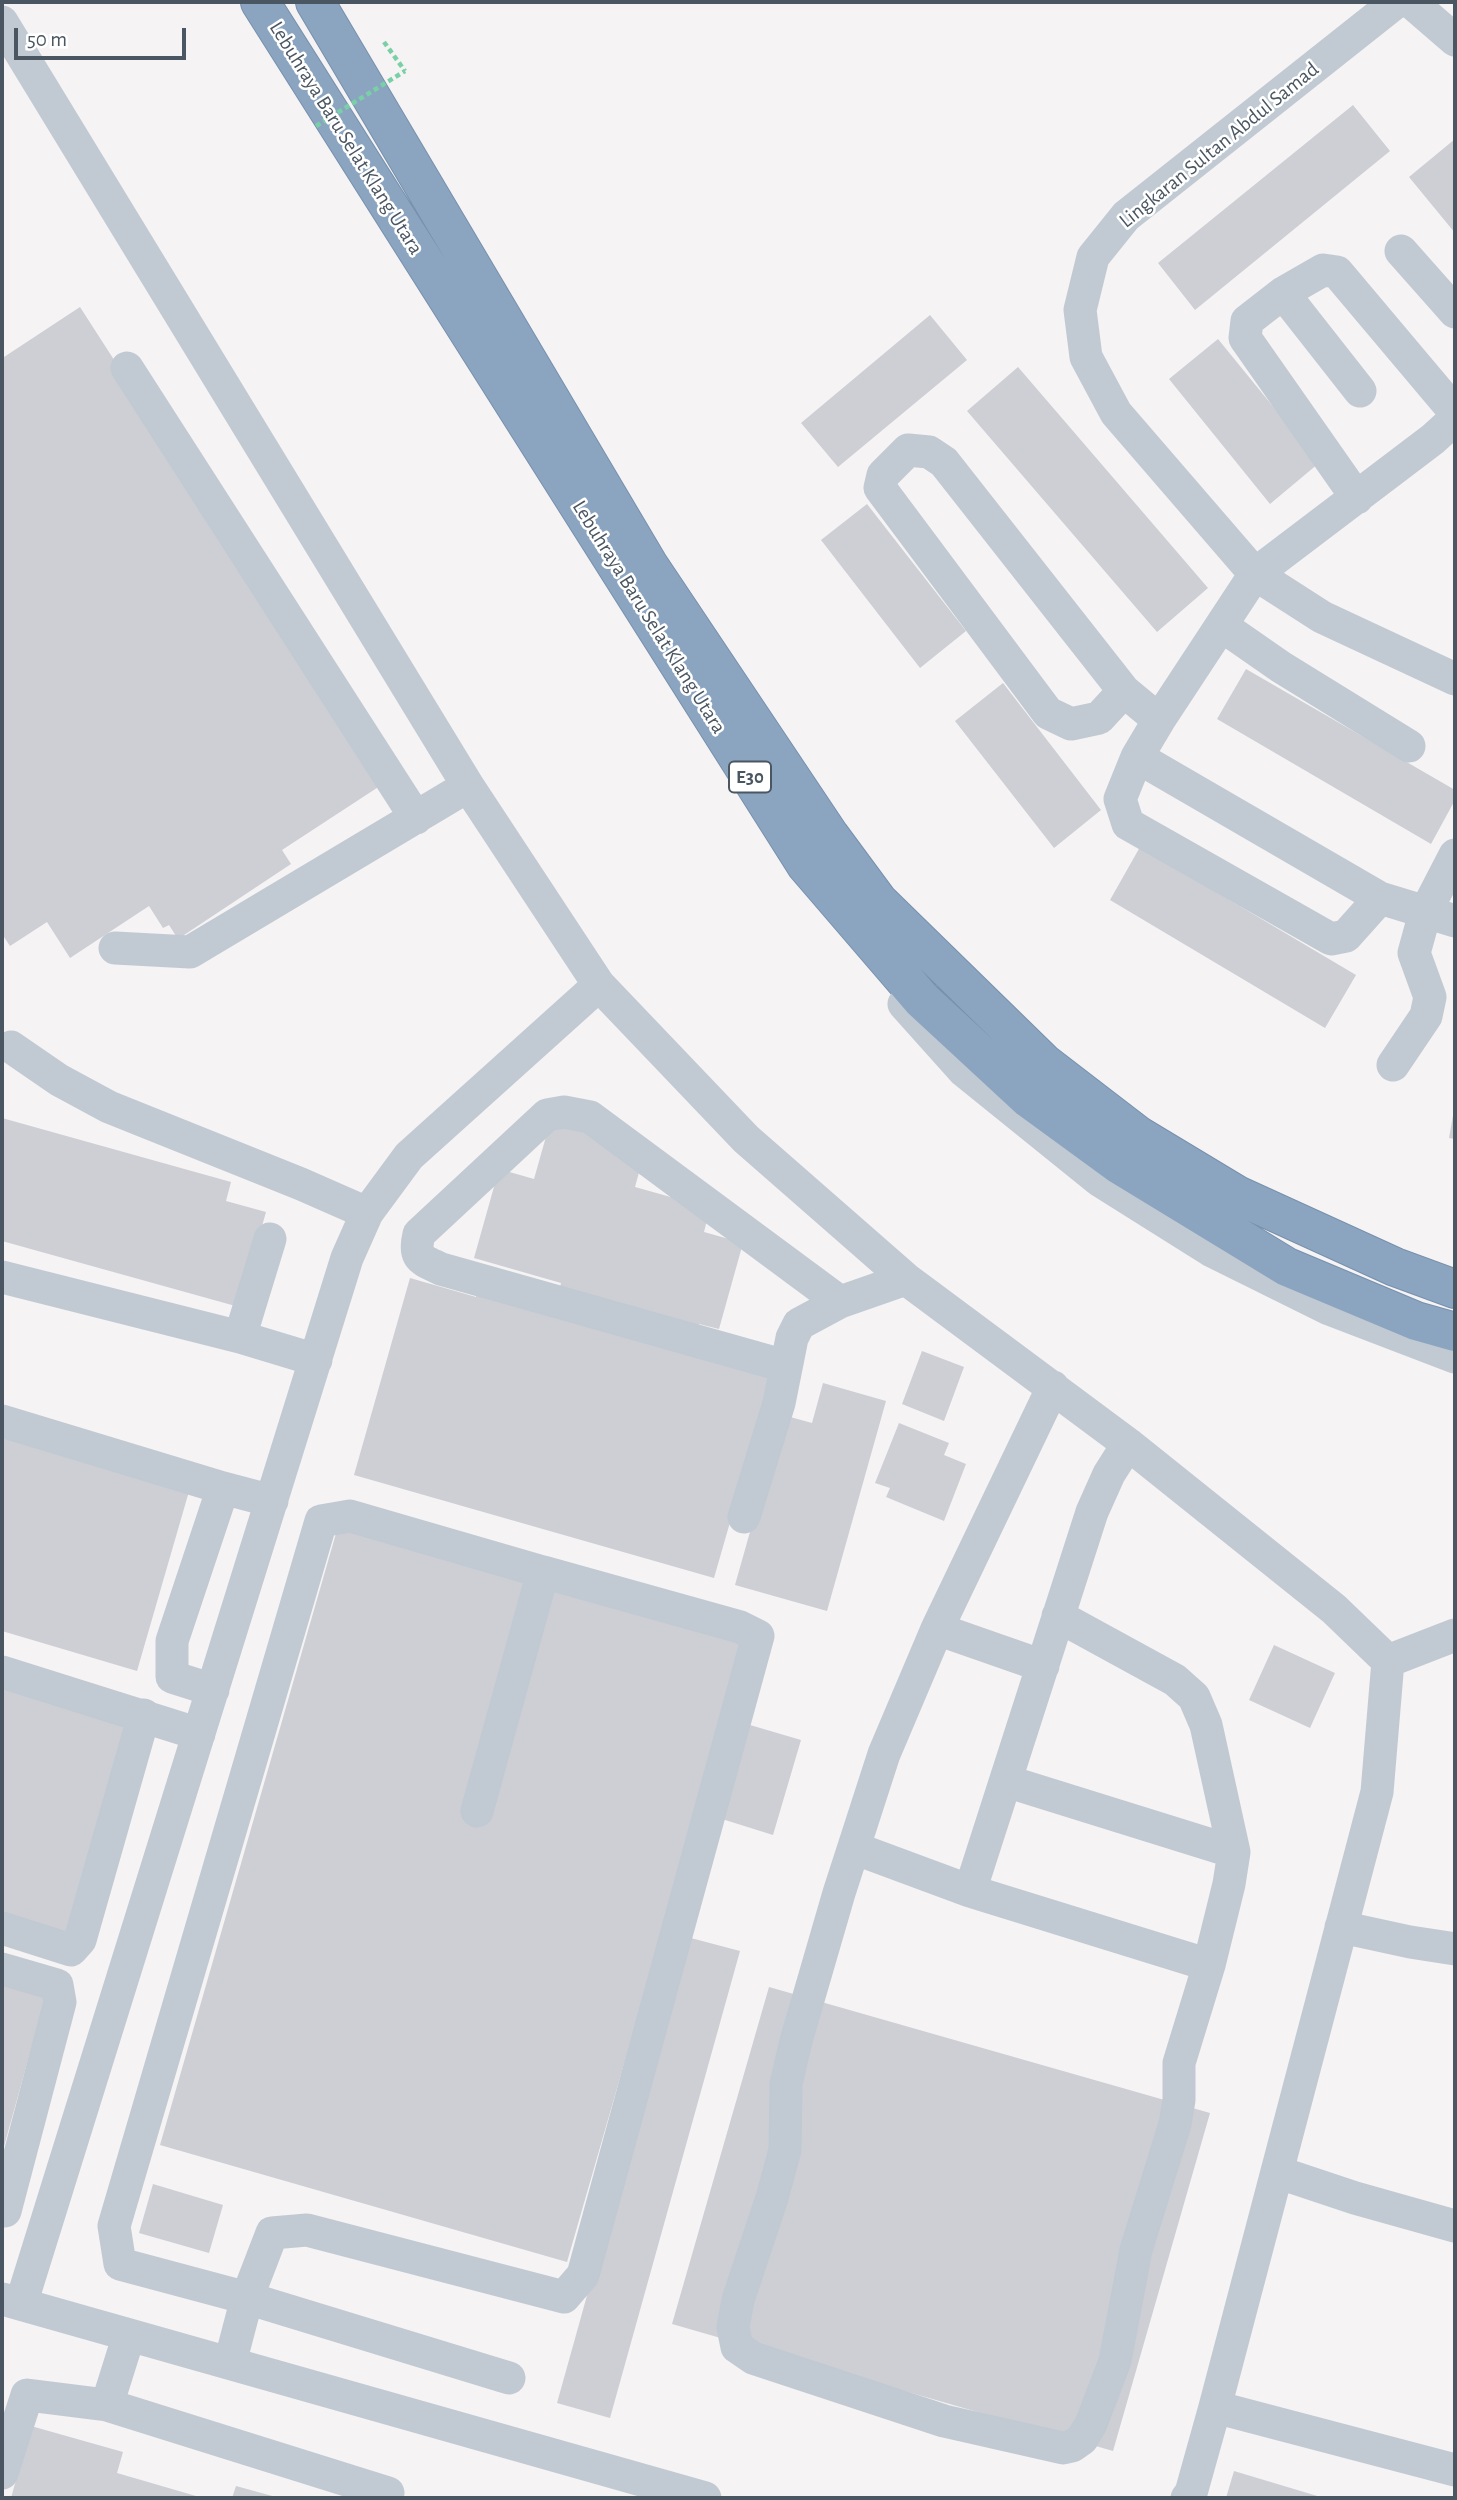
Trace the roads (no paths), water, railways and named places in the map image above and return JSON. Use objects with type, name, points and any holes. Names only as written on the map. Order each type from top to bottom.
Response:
[{"type":"highway","name":"Lebuhraya Baru Selat Klang Utara","points":[[260,2],[806,865],[922,1000],[1029,1099],[1118,1164],[1287,1267],[1416,1321],[1455,1332]]},
{"type":"highway","name":"Lebuhraya Baru Selat Klang Utara","points":[[315,2],[648,564],[830,836],[878,901],[1044,1063],[1139,1136],[1237,1195],[1395,1267],[1455,1289]]},
{"type":"street","name":"Lingkaran Sultan Abdul Samad","points":[[1396,2],[1126,216],[1093,257],[1080,310],[1086,357],[1116,413],[1255,574],[1322,617],[1455,680]]},
{"type":"street","points":[[1411,2],[1455,40]]},
{"type":"street","points":[[2,22],[468,786],[599,985],[746,1139],[906,1279],[1128,1444],[1334,1609],[1388,1661]]},
{"type":"street","points":[[1401,251],[1455,312]]},
{"type":"street","points":[[1357,498],[1245,338],[1247,321],[1283,293],[1323,270],[1337,272],[1455,412]]},
{"type":"street","points":[[1283,293],[1360,391]]},
{"type":"street","points":[[127,368],[415,818]]},
{"type":"street","points":[[1380,898],[1346,936],[1331,939],[1128,824],[1120,799],[1138,757],[1159,720],[1255,574],[1357,498],[1455,419]]},
{"type":"street","points":[[1125,691],[1099,718],[1071,724],[1048,713],[880,488],[883,475],[908,450],[929,452],[944,462],[1125,691],[1159,720]]},
{"type":"street","points":[[1222,626],[1281,667],[1409,746]]},
{"type":"street","points":[[1138,757],[1380,898],[1440,917]]},
{"type":"street","points":[[115,948],[190,952],[468,786]]},
{"type":"street","points":[[1393,1065],[1426,1016],[1430,997],[1414,953],[1440,917],[1455,855]]},
{"type":"street","points":[[806,865],[841,921],[889,987],[964,1071],[1099,1180],[1212,1251],[1327,1308],[1455,1357]]},
{"type":"street","points":[[599,985],[409,1156],[367,1213],[347,1258],[199,1734],[12,2302],[230,2363],[663,2493],[705,2498]]},
{"type":"street","points":[[10,1047],[59,1080],[108,1107],[367,1213]]},
{"type":"street","points":[[785,1366],[441,1269],[420,1258],[416,1249],[419,1234],[547,1115],[564,1112],[590,1117],[840,1302]]},
{"type":"street","points":[[240,1337],[270,1240]]},
{"type":"street","points":[[2,1277],[240,1337],[316,1360]]},
{"type":"street","points":[[744,1517],[779,1403],[792,1338],[799,1324],[840,1302],[906,1279]]},
{"type":"street","points":[[1053,1387],[937,1629],[884,1754],[796,2041],[786,2084],[785,2150],[780,2173],[738,2300],[733,2327],[737,2347],[745,2355],[944,2421],[1063,2448],[1082,2439],[1102,2399],[1115,2361],[1136,2250],[1175,2124],[1179,2100],[1179,2063],[1209,1965],[1234,1852],[1206,1725],[1194,1697],[1175,1680],[1058,1616]]},
{"type":"street","points":[[2,1421],[272,1501]]},
{"type":"street","points":[[970,1891],[1092,1512],[1109,1475],[1128,1444]]},
{"type":"street","points":[[213,1690],[172,1677],[172,1641],[223,1488]]},
{"type":"street","points":[[230,2363],[247,2298],[272,2233],[307,2230],[564,2297],[583,2275],[758,1636],[740,1627],[350,1516],[321,1521],[114,2226],[120,2264],[247,2298],[509,2378]]},
{"type":"street","points":[[477,1811],[543,1572]]},
{"type":"street","points":[[937,1629],[1043,1666]]},
{"type":"street","points":[[1388,1661],[1455,1635]]},
{"type":"street","points":[[1187,2498],[1191,2493],[1215,2407],[1377,1792],[1388,1661]]},
{"type":"street","points":[[2,1672],[199,1734]]},
{"type":"street","points":[[2,1928],[71,1950],[80,1940],[144,1715]]},
{"type":"street","points":[[1006,1781],[1234,1852]]},
{"type":"street","points":[[854,1848],[970,1891],[1209,1965]]},
{"type":"street","points":[[1341,1927],[1455,1949]]},
{"type":"street","points":[[2,1969],[57,1985],[60,2002],[5,2211]]},
{"type":"street","points":[[1277,2172],[1355,2198],[1455,2226]]},
{"type":"street","points":[[107,2405],[129,2335]]},
{"type":"street","points":[[2,2473],[27,2395],[107,2405],[388,2493]]},
{"type":"street","points":[[1215,2407],[1455,2470]]}]
